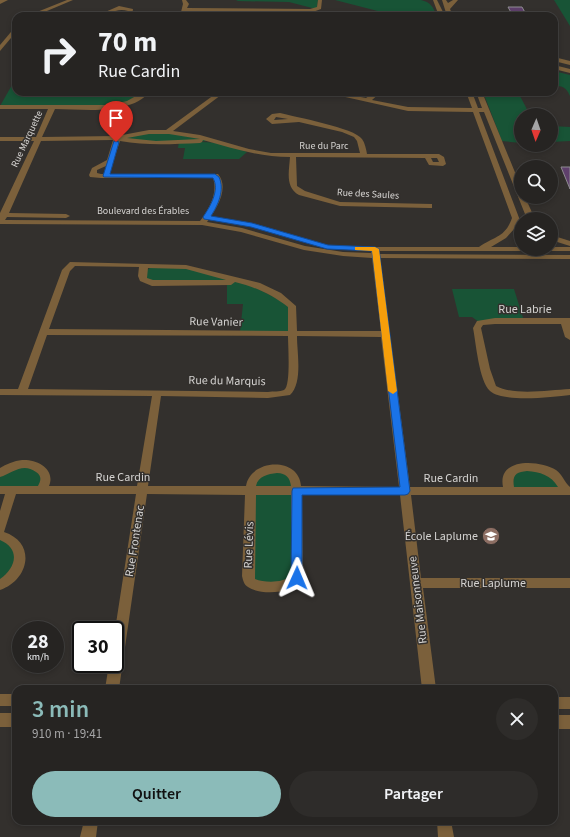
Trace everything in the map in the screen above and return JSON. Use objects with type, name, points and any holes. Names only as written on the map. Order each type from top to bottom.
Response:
[{"type":"street","points":[[0,2],[6,0]]},
{"type":"street","points":[[40,12],[70,0]]},
{"type":"street","points":[[184,0],[186,4],[185,10],[310,11],[319,8],[320,0]]},
{"type":"street","points":[[444,0],[448,12]]},
{"type":"street","points":[[447,9],[450,4],[456,0]]},
{"type":"street","points":[[433,1],[439,6],[441,12]]},
{"type":"street","points":[[107,12],[118,7],[123,7],[131,10],[130,12]]},
{"type":"street","points":[[0,49],[12,33]]},
{"type":"street","points":[[558,60],[570,64]]},
{"type":"street","points":[[558,68],[570,71]]},
{"type":"street","points":[[0,107],[95,108],[116,106],[135,101],[142,96]]},
{"type":"street","points":[[163,142],[164,136],[167,132],[216,96]]},
{"type":"street","points":[[344,96],[418,110],[486,110]]},
{"type":"street","points":[[367,101],[373,96]]},
{"type":"street","points":[[471,96],[514,215]]},
{"type":"street","points":[[481,96],[514,180]]},
{"type":"street","name":"Rue Marquette","points":[[1,220],[52,108]]},
{"type":"street","points":[[299,120],[344,131],[356,136],[361,142],[364,156]]},
{"type":"street","name":"Rue du Parc","points":[[0,139],[117,138],[149,132],[167,132],[187,134],[222,142],[255,153],[294,156],[427,156]]},
{"type":"street","points":[[106,176],[117,138]]},
{"type":"street","name":"Rue du Parc","points":[[117,138],[137,142],[222,142]]},
{"type":"street","name":"Rue des Saules","points":[[294,156],[293,186],[296,190],[302,193],[340,204],[429,206]]},
{"type":"street","points":[[111,161],[94,169],[92,175],[215,176],[218,183],[217,195],[212,208],[204,220]]},
{"type":"street","name":"Boulevard des Érables","points":[[1,220],[204,220],[252,225],[327,247],[375,252],[514,252]]},
{"type":"street","points":[[469,249],[483,247],[501,238],[512,228],[514,221]]},
{"type":"street","points":[[558,240],[570,244]]},
{"type":"street","name":"Boulevard des Érables","points":[[375,252],[469,249],[514,251]]},
{"type":"street","name":"Boulevard des Érables","points":[[558,250],[570,249]]},
{"type":"street","name":"Rue Maisonneuve","points":[[375,252],[429,685]]},
{"type":"street","name":"Boulevard des Érables","points":[[558,255],[570,257]]},
{"type":"street","name":"Rue du Marquis","points":[[0,392],[268,395],[287,393],[291,389],[293,380],[293,310],[288,302],[264,288],[186,268],[78,263],[70,265],[66,270],[45,332],[22,392]]},
{"type":"street","name":"Rue du Marquis","points":[[144,265],[142,276],[143,279],[152,282],[245,282]]},
{"type":"street","name":"Rue Labrie","points":[[567,321],[496,320],[480,323],[477,328],[490,384],[496,391],[513,394],[534,395],[570,392]]},
{"type":"street","points":[[567,321],[570,337]]},
{"type":"street","name":"Rue Vanier","points":[[45,332],[386,334]]},
{"type":"street","name":"Rue Frontenac","points":[[113,685],[157,393]]},
{"type":"street","points":[[0,473],[15,464],[38,468],[46,474],[46,480],[42,490]]},
{"type":"street","name":"Rue Cardin","points":[[510,491],[508,478],[510,473],[519,468],[526,467],[543,469],[552,473],[568,492]]},
{"type":"street","points":[[251,491],[251,484],[254,478],[266,470],[274,469],[288,471],[295,478],[297,491]]},
{"type":"street","name":"Rue Cardin","points":[[0,490],[568,492]]},
{"type":"street","points":[[0,529],[12,490]]},
{"type":"street","name":"Rue Lévis","points":[[251,491],[249,581],[252,584],[271,586],[288,585],[297,578],[297,491]]},
{"type":"street","points":[[0,536],[10,539],[19,549],[20,560],[18,568],[14,574],[0,585]]},
{"type":"street","name":"Rue Laplume","points":[[416,583],[570,583]]},
{"type":"street","points":[[0,700],[12,700]]},
{"type":"street","points":[[558,703],[570,703]]},
{"type":"street","points":[[0,720],[12,720]]},
{"type":"street","points":[[558,722],[570,722]]},
{"type":"street","points":[[88,837],[90,825]]},
{"type":"street","points":[[444,825],[446,837]]},
{"type":"green space","points":[[318,0],[316,9],[289,2],[236,1]]},
{"type":"green space","points":[[335,0],[421,0],[431,5],[435,12],[382,12]]},
{"type":"green space","points":[[554,0],[570,0],[570,26]]},
{"type":"green space","points":[[558,72],[570,75],[570,96],[564,88],[558,86]]},
{"type":"green space","points":[[12,85],[12,96],[140,96],[135,100],[107,107],[0,106]]},
{"type":"green space","points":[[485,96],[520,96],[526,108],[514,108],[514,142],[502,141]]},
{"type":"green space","points":[[558,126],[570,127],[570,141],[558,142]]},
{"type":"green space","points":[[150,133],[167,133],[215,141],[159,142],[125,139],[128,136]]},
{"type":"green space","points":[[179,142],[221,143],[247,152],[239,159],[183,159],[185,148],[178,148]]},
{"type":"green space","points":[[153,265],[181,266],[245,282],[291,306],[292,333],[240,332],[243,304],[227,304],[227,283],[157,283],[144,279],[143,274]]},
{"type":"green space","points":[[452,289],[514,289],[524,321],[479,322],[472,317],[459,317]]},
{"type":"green space","points":[[21,465],[41,471],[42,490],[0,490],[0,475]]},
{"type":"green space","points":[[543,469],[564,489],[512,489],[515,470]]},
{"type":"green space","points":[[262,471],[287,471],[297,491],[291,573],[287,582],[252,582],[252,488]]},
{"type":"green space","points":[[0,536],[17,552],[13,570],[0,580]]},
{"type":"building","points":[[508,7],[522,7],[525,12],[511,12]]},
{"type":"building","points":[[561,167],[570,167],[570,189]]},
{"type":"slow traffic","points":[[358,249],[375,249],[393,391]]},
{"type":"place","name":"École Laplume","points":[[491,536]]},
{"type":"route","points":[[116,142],[106,176],[215,176],[218,183],[217,195],[212,208],[206,217],[252,225],[327,247],[375,249],[405,491],[297,491],[297,578]]}]
